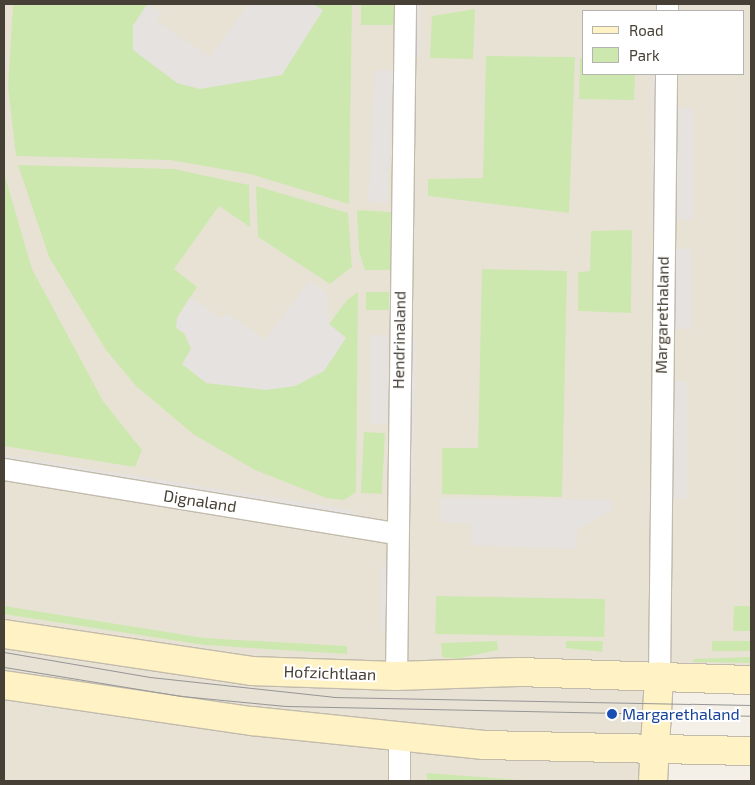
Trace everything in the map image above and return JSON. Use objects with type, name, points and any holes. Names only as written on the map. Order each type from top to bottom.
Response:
[{"type":"main road","name":"Hofzichtlaan","points":[[4,634],[252,671],[396,676],[519,672],[751,680]]},
{"type":"main road","points":[[653,781],[652,750],[659,676]]},
{"type":"main road","points":[[4,685],[234,719],[484,746],[751,751]]},
{"type":"street","name":"Hendrinaland","points":[[396,676],[396,533],[405,4]]},
{"type":"street","name":"Margarethaland","points":[[659,676],[666,75]]},
{"type":"street","name":"Dignaland","points":[[4,469],[396,533]]},
{"type":"street","points":[[399,736],[399,781]]},
{"type":"shaded area","points":[[4,4],[751,4],[751,675],[649,677],[640,781],[4,781]]},
{"type":"shaded area","points":[[148,4],[162,13],[156,21],[210,57],[249,4],[312,4],[323,10],[282,75],[200,89],[177,83],[133,50],[133,26]]},
{"type":"shaded area","points":[[414,4],[421,4],[421,55],[414,55]]},
{"type":"shaded area","points":[[375,70],[394,71],[387,203],[368,202]]},
{"type":"shaded area","points":[[651,75],[658,75],[658,226],[651,226]]},
{"type":"shaded area","points":[[675,108],[693,108],[693,220],[675,220]]},
{"type":"shaded area","points":[[673,249],[691,249],[691,329],[673,329]]},
{"type":"shaded area","points":[[310,280],[327,293],[329,324],[346,338],[324,371],[295,386],[266,390],[206,383],[182,364],[191,349],[187,335],[176,328],[177,318],[190,297],[222,319],[227,313],[265,340]]},
{"type":"shaded area","points":[[370,335],[388,335],[388,424],[370,424]]},
{"type":"shaded area","points":[[410,337],[416,337],[413,499],[406,499]]},
{"type":"shaded area","points":[[668,381],[687,381],[687,499],[668,499]]},
{"type":"shaded area","points":[[4,455],[356,511],[355,517],[4,461]]},
{"type":"shaded area","points":[[441,498],[612,500],[611,510],[577,530],[576,549],[471,545],[471,523],[441,522]]},
{"type":"shaded area","points":[[381,566],[387,566],[387,631],[381,631]]},
{"type":"green space","points":[[13,4],[147,4],[133,26],[177,83],[323,10],[312,4],[352,4],[349,204],[250,174],[170,160],[16,156],[8,87]]},
{"type":"green space","points":[[361,4],[395,4],[395,25],[361,25]]},
{"type":"green space","points":[[475,9],[473,59],[430,58],[432,16]]},
{"type":"green space","points":[[486,56],[575,57],[569,213],[428,196],[428,179],[483,178]]},
{"type":"green space","points":[[580,58],[582,58],[582,75],[635,75],[634,100],[579,99]]},
{"type":"green space","points":[[18,165],[174,169],[249,185],[250,227],[219,206],[174,269],[197,287],[177,318],[191,349],[346,338],[329,324],[347,300],[358,292],[356,492],[344,500],[326,498],[255,470],[193,434],[136,386],[106,350],[49,257]]},
{"type":"green space","points":[[4,173],[32,269],[103,401],[142,450],[135,467],[4,446]]},
{"type":"green space","points":[[256,186],[348,213],[352,267],[330,284],[258,237]]},
{"type":"green space","points":[[357,210],[391,212],[390,270],[365,270],[359,252]]},
{"type":"green space","points":[[632,230],[631,313],[578,311],[578,272],[590,271],[591,231]]},
{"type":"green space","points":[[482,269],[567,271],[562,497],[442,494],[442,448],[478,448]]},
{"type":"green space","points":[[366,292],[389,292],[389,310],[366,310]]},
{"type":"green space","points":[[364,432],[385,433],[382,494],[361,493]]},
{"type":"green space","points":[[751,569],[751,631],[733,631],[734,606],[750,606]]},
{"type":"green space","points":[[436,596],[605,599],[604,637],[435,634]]},
{"type":"green space","points":[[4,606],[204,638],[347,646],[347,654],[204,645],[4,614]]},
{"type":"green space","points":[[497,641],[498,650],[456,659],[442,657],[441,643]]},
{"type":"green space","points":[[566,641],[603,641],[602,652],[566,648]]},
{"type":"green space","points":[[712,641],[751,641],[751,651],[712,651]]},
{"type":"green space","points":[[751,657],[751,663],[693,662],[693,659]]},
{"type":"green space","points":[[427,773],[534,781],[427,781]]},
{"type":"tram line","points":[[4,652],[150,677],[333,697],[751,705]]},
{"type":"tram line","points":[[4,667],[181,696],[286,706],[751,716]]},
{"type":"place","name":"Margarethaland","points":[[612,714]]}]
